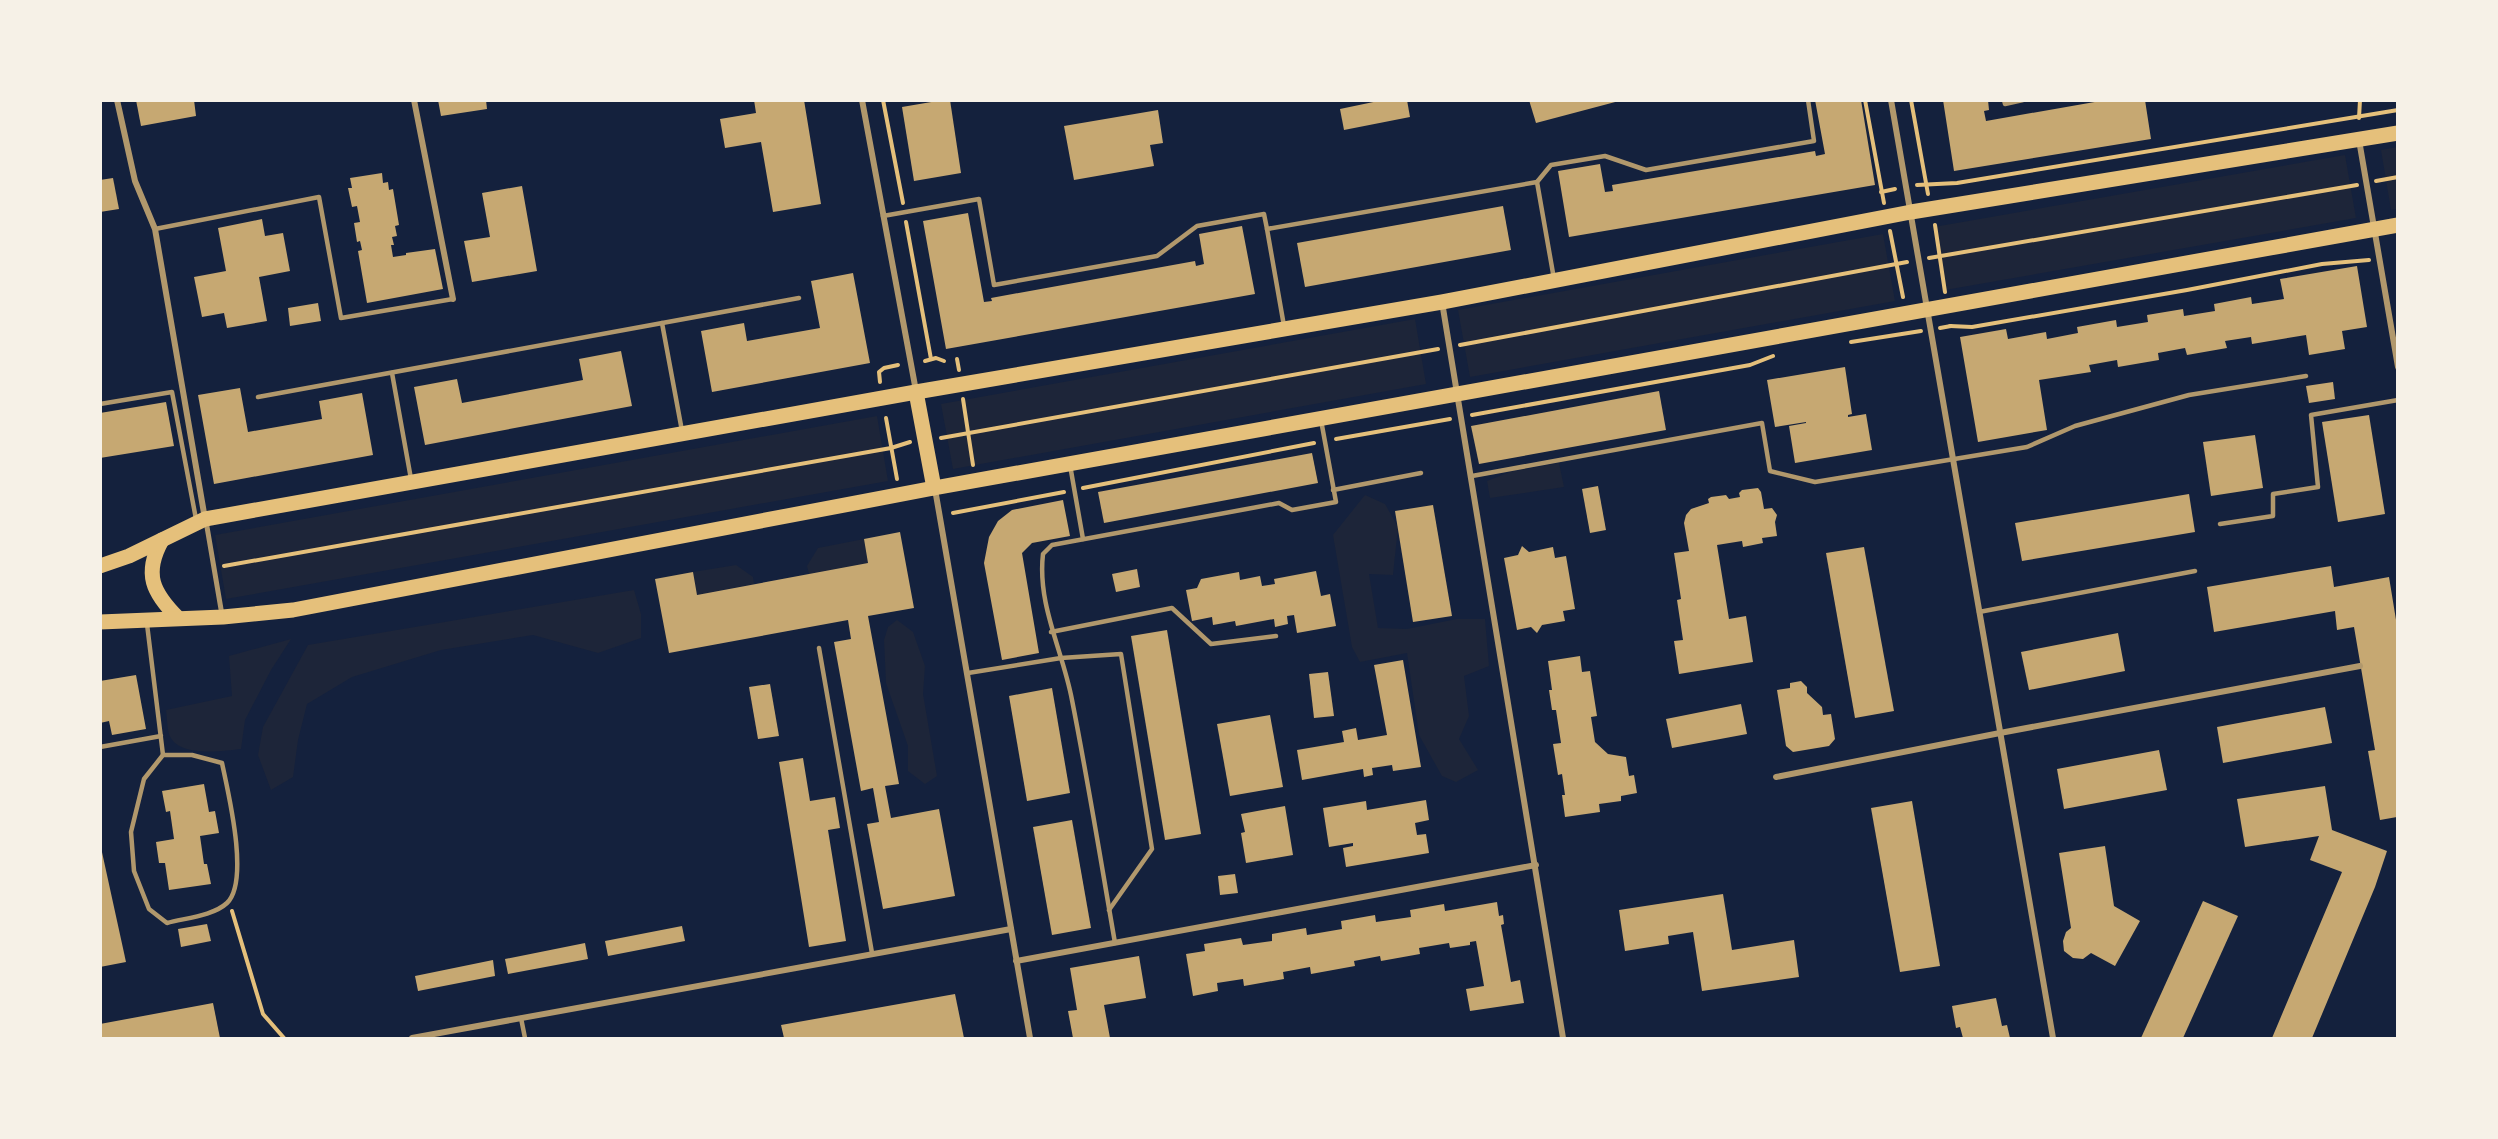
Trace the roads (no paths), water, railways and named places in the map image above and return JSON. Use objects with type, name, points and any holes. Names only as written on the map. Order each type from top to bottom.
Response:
[{"type":"main road","points":[[100,566],[129,556],[201,521],[682,433],[1554,282],[1911,212],[2397,133]]},
{"type":"main road","points":[[100,622],[223,617],[293,610],[976,480],[2397,225]]},
{"type":"main road","points":[[916,392],[934,488]]},
{"type":"main road","points":[[162,540],[154,553],[151,572],[153,585],[161,601],[178,618]]},
{"type":"street","points":[[117,100],[135,181],[155,229],[201,521],[214,568],[223,617]]},
{"type":"street","points":[[414,100],[453,299]]},
{"type":"street","points":[[862,100],[916,392]]},
{"type":"street","points":[[1891,100],[2053,1038]]},
{"type":"street","points":[[2359,140],[2397,367]]},
{"type":"street","points":[[1442,302],[1563,1038]]},
{"type":"street","points":[[934,488],[1030,1038]]},
{"type":"street","points":[[1776,777],[2360,666]]},
{"type":"street","points":[[1016,961],[1536,865]]},
{"type":"street","points":[[412,1038],[1011,928]]},
{"type":"lane","points":[[1267,229],[1537,182],[1551,165],[1605,156],[1646,170],[1814,141],[1808,100]]},
{"type":"lane","points":[[2004,100],[2005,104],[2023,100]]},
{"type":"lane","points":[[1537,182],[1554,282]]},
{"type":"lane","points":[[155,229],[319,197],[341,318],[453,299]]},
{"type":"lane","points":[[883,216],[979,199],[994,285],[1157,256],[1197,226],[1264,214],[1284,329]]},
{"type":"lane","points":[[258,397],[798,298]]},
{"type":"lane","points":[[662,323],[682,433]]},
{"type":"lane","points":[[392,373],[411,482]]},
{"type":"lane","points":[[1472,476],[1762,423],[1770,471],[1815,483],[2027,447],[2075,426],[2189,395],[2306,376]]},
{"type":"lane","points":[[100,404],[172,392],[201,521]]},
{"type":"lane","points":[[2220,524],[2273,516],[2273,494],[2318,487],[2311,415],[2397,400]]},
{"type":"lane","points":[[1115,943],[1072,698],[1051,632],[1041,572],[1042,554],[1053,545],[1279,503],[1292,510],[1336,502],[1320,419]]},
{"type":"lane","points":[[1069,464],[1083,539]]},
{"type":"lane","points":[[1333,490],[1421,473]]},
{"type":"lane","points":[[1979,612],[2195,571]]},
{"type":"lane","points":[[1051,632],[1172,608],[1211,644],[1276,636]]},
{"type":"lane","points":[[146,619],[163,755],[144,778],[131,832],[134,871],[149,909],[167,923],[217,909],[229,902],[235,883],[236,831],[222,763],[192,755],[163,755]]},
{"type":"lane","points":[[819,648],[872,953]]},
{"type":"lane","points":[[968,673],[1061,658],[1120,654],[1152,849],[1109,910]]},
{"type":"lane","points":[[100,747],[161,736]]},
{"type":"lane","points":[[521,1018],[525,1038]]}]
